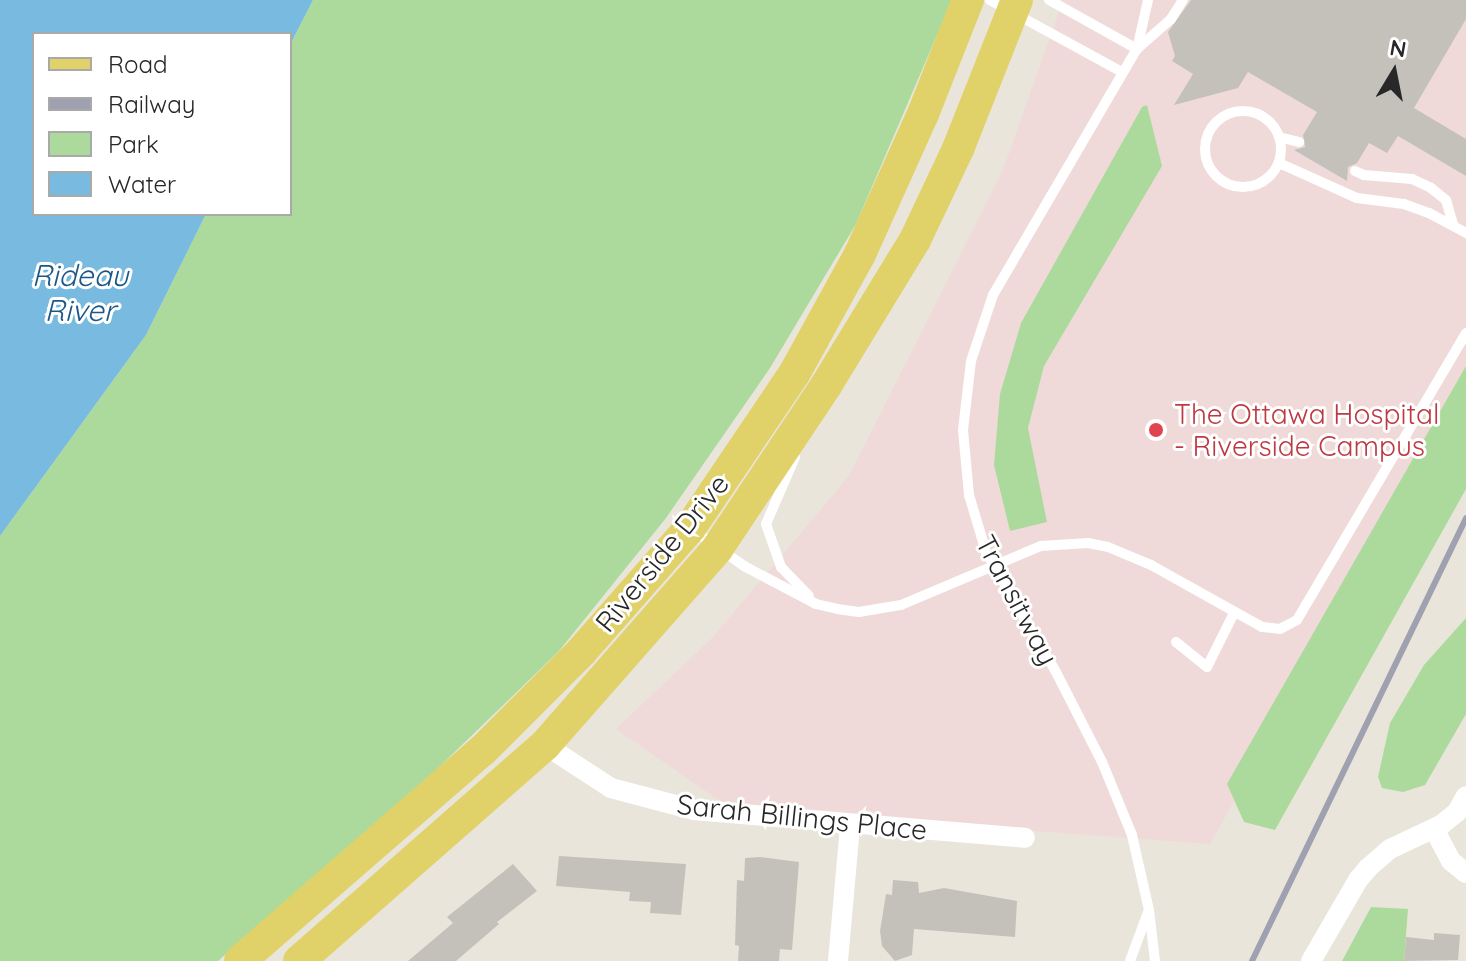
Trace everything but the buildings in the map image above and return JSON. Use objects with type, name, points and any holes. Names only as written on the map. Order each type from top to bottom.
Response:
[{"type":"main road","name":"Riverside Drive","points":[[240,961],[483,750],[581,652],[690,528],[794,374],[860,254],[923,114],[968,0]]},
{"type":"main road","name":"Riverside Drive","points":[[299,961],[545,745],[717,549],[827,384],[915,240],[958,149],[1006,4]]},
{"type":"street","name":"Sarah Billings Place","points":[[545,745],[611,788],[681,806],[850,826],[1025,838]]},
{"type":"street","points":[[1311,961],[1358,880],[1390,849],[1434,829],[1457,812],[1466,796]]},
{"type":"street","points":[[838,961],[850,826]]},
{"type":"street","points":[[1434,829],[1451,861],[1466,873]]},
{"type":"lane","points":[[1049,0],[1137,49]]},
{"type":"lane","name":"Transitway","points":[[1137,49],[1148,0]]},
{"type":"lane","name":"Transitway","points":[[1155,961],[1149,910],[1132,835],[1102,762],[1056,672],[986,552],[969,495],[963,460],[969,373],[993,295],[1122,72],[1137,49],[1171,19],[1183,0]]},
{"type":"lane","points":[[1006,4],[1122,72]]},
{"type":"lane","points":[[1279,137],[1279,163],[1273,173],[1252,187],[1228,185],[1210,169],[1204,145],[1215,123],[1238,111],[1263,117],[1279,137],[1299,142]]},
{"type":"lane","points":[[1279,163],[1357,198],[1404,204],[1466,233]]},
{"type":"lane","points":[[1355,171],[1364,175],[1412,179],[1431,188],[1446,200],[1453,225]]},
{"type":"lane","points":[[690,528],[717,549],[816,604],[859,612],[901,605],[1041,546],[1088,543],[1108,547],[1151,565],[1269,630],[1297,620],[1466,333]]},
{"type":"lane","points":[[816,604],[781,567],[766,524],[827,384]]},
{"type":"lane","points":[[1176,642],[1207,667],[1234,613]]},
{"type":"lane","points":[[1130,961],[1149,910]]},
{"type":"shaded area","name":"The Ottawa Hospital - Riverside Campus","points":[[1063,0],[1466,0],[1466,385],[1210,844],[730,808],[616,729],[712,638],[849,476],[1003,170]]},
{"type":"green space","points":[[313,0],[952,0],[856,224],[770,368],[666,518],[559,651],[433,773],[218,961],[0,961],[0,536],[146,335],[205,216],[292,216],[292,41]]},
{"type":"green space","points":[[1147,105],[1162,166],[1044,366],[1028,428],[1047,522],[1010,531],[994,465],[1000,394],[1021,323],[1142,107]]},
{"type":"green space","points":[[1466,366],[1466,489],[1275,830],[1244,822],[1227,784]]},
{"type":"green space","points":[[1466,618],[1466,714],[1425,785],[1403,792],[1382,788],[1378,777],[1390,723],[1424,665]]},
{"type":"green space","points":[[1371,907],[1408,909],[1404,961],[1342,961]]},
{"type":"water","name":"Rideau River","points":[[0,0],[313,0],[292,41],[292,32],[32,32],[32,216],[205,216],[146,335],[0,536]]},
{"type":"railway","points":[[1252,961],[1466,518]]},
{"type":"place","name":"The Ottawa Hospital - Riverside Campus","points":[[1156,430]]}]
